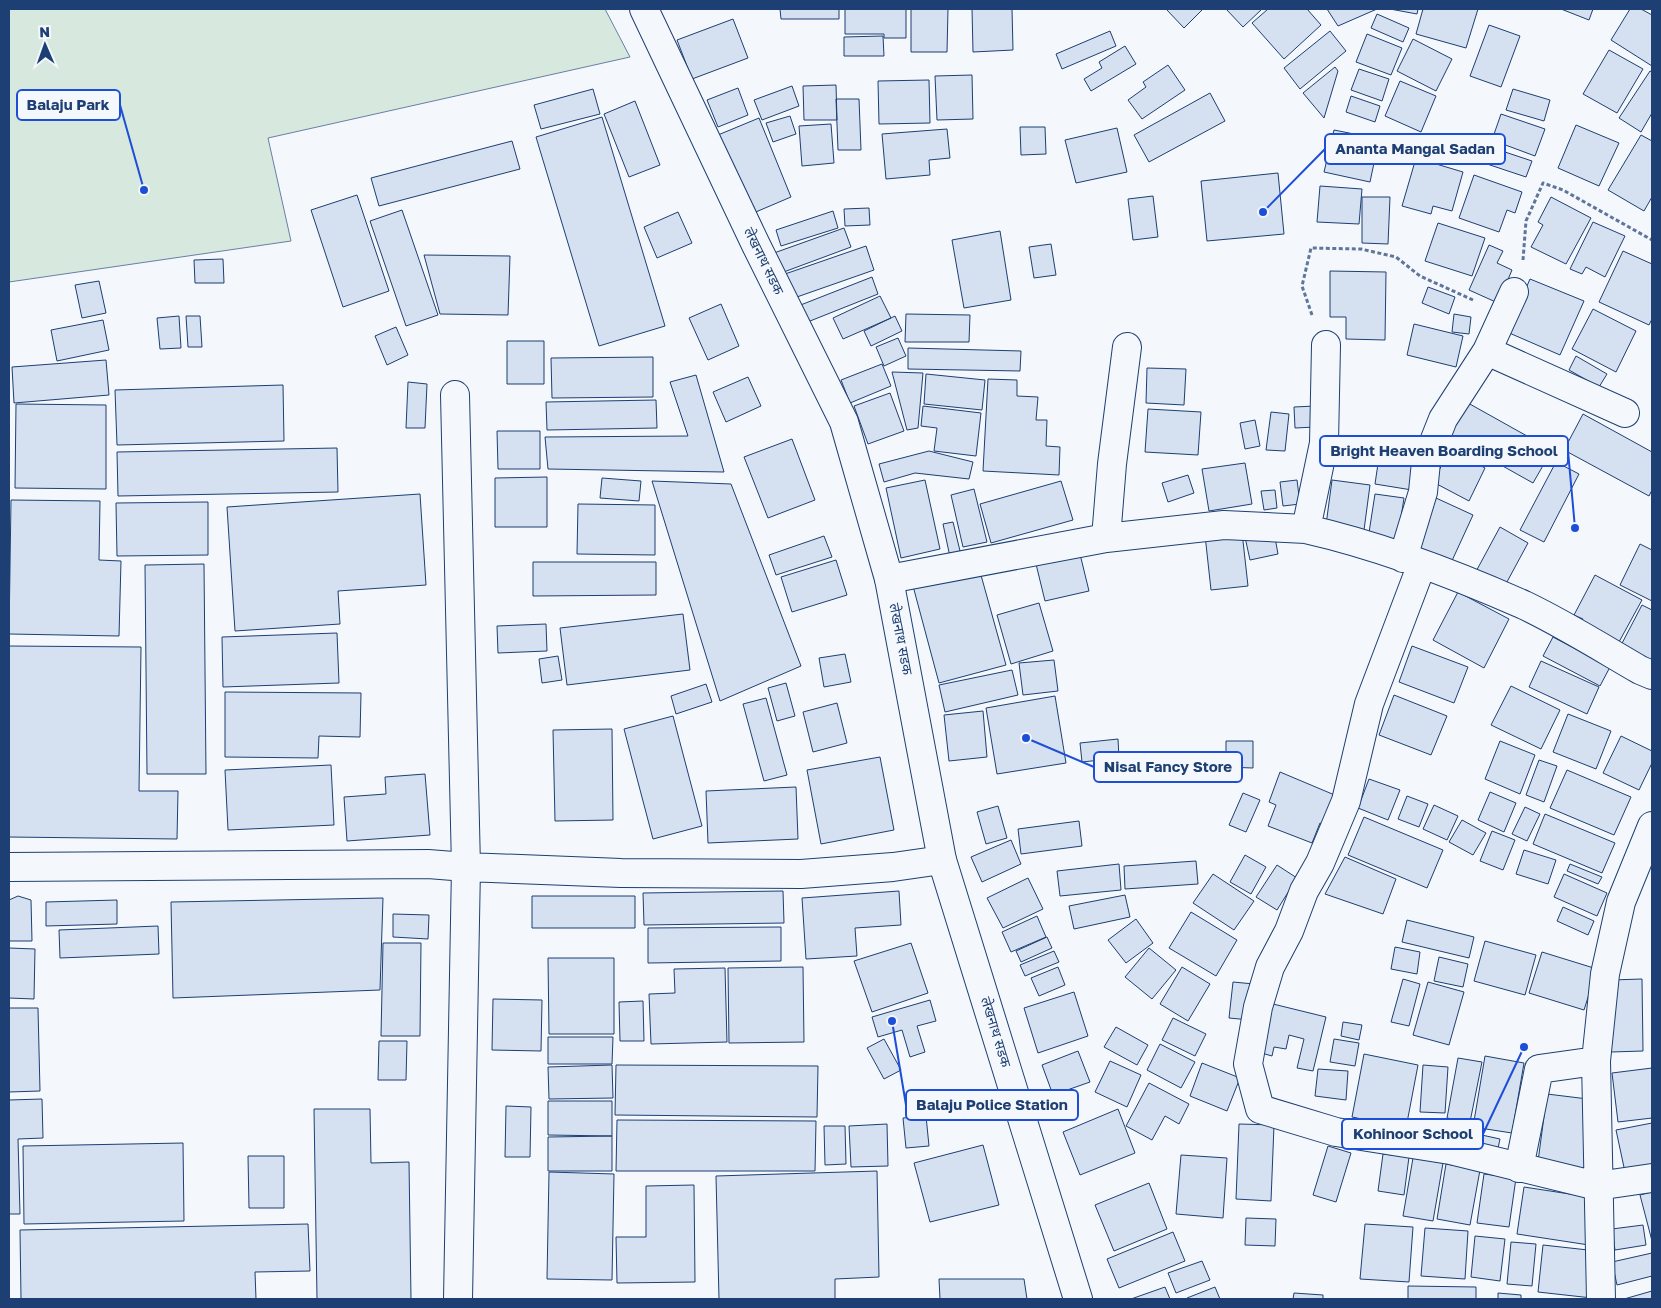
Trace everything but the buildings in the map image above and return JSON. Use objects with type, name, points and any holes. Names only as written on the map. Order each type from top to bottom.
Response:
[{"type":"street","name":"लेखनाथ सडक","points":[[644,9],[756,245],[844,422],[889,580],[942,860],[1078,1299]]},
{"type":"street","points":[[1514,292],[1487,351],[1443,419],[1426,462],[1413,561],[1369,704],[1346,802],[1320,863],[1304,892],[1289,931],[1270,967],[1258,1007],[1248,1064],[1260,1109],[1336,1132],[1450,1150],[1597,1186],[1652,1178]]},
{"type":"street","points":[[1306,529],[1324,443],[1326,345]]},
{"type":"street","points":[[1106,538],[1112,464],[1127,347]]},
{"type":"street","points":[[1487,351],[1625,413]]},
{"type":"street","points":[[455,395],[466,867],[458,1299]]},
{"type":"street","points":[[889,580],[1106,538],[1224,525],[1306,529],[1346,538],[1413,561],[1525,606],[1652,675]]},
{"type":"street","points":[[1601,1299],[1597,1186],[1596,1061],[1606,974],[1621,902],[1652,826]]},
{"type":"street","points":[[9,866],[428,864],[620,873],[801,874],[893,867],[942,860]]},
{"type":"street","points":[[1519,1168],[1539,1069],[1596,1061]]},
{"type":"path","points":[[1514,292],[1524,253],[1526,221],[1543,184],[1563,190],[1652,240]]},
{"type":"path","points":[[1326,345],[1302,286],[1312,248],[1361,249],[1396,258],[1420,276],[1489,308],[1501,319]]},
{"type":"shaded area","points":[[9,9],[605,9],[630,57],[268,138],[291,241],[9,282]]},
{"type":"place","name":"Balaju Park","points":[[144,190]]},
{"type":"place","name":"Ananta Mangal Sadan","points":[[1263,212]]},
{"type":"place","name":"Bright Heaven Boarding School","points":[[1575,528]]},
{"type":"place","name":"Nisal Fancy Store","points":[[1026,738]]},
{"type":"place","name":"Balaju Police Station","points":[[892,1021]]},
{"type":"place","name":"Kohinoor School","points":[[1524,1047]]}]
